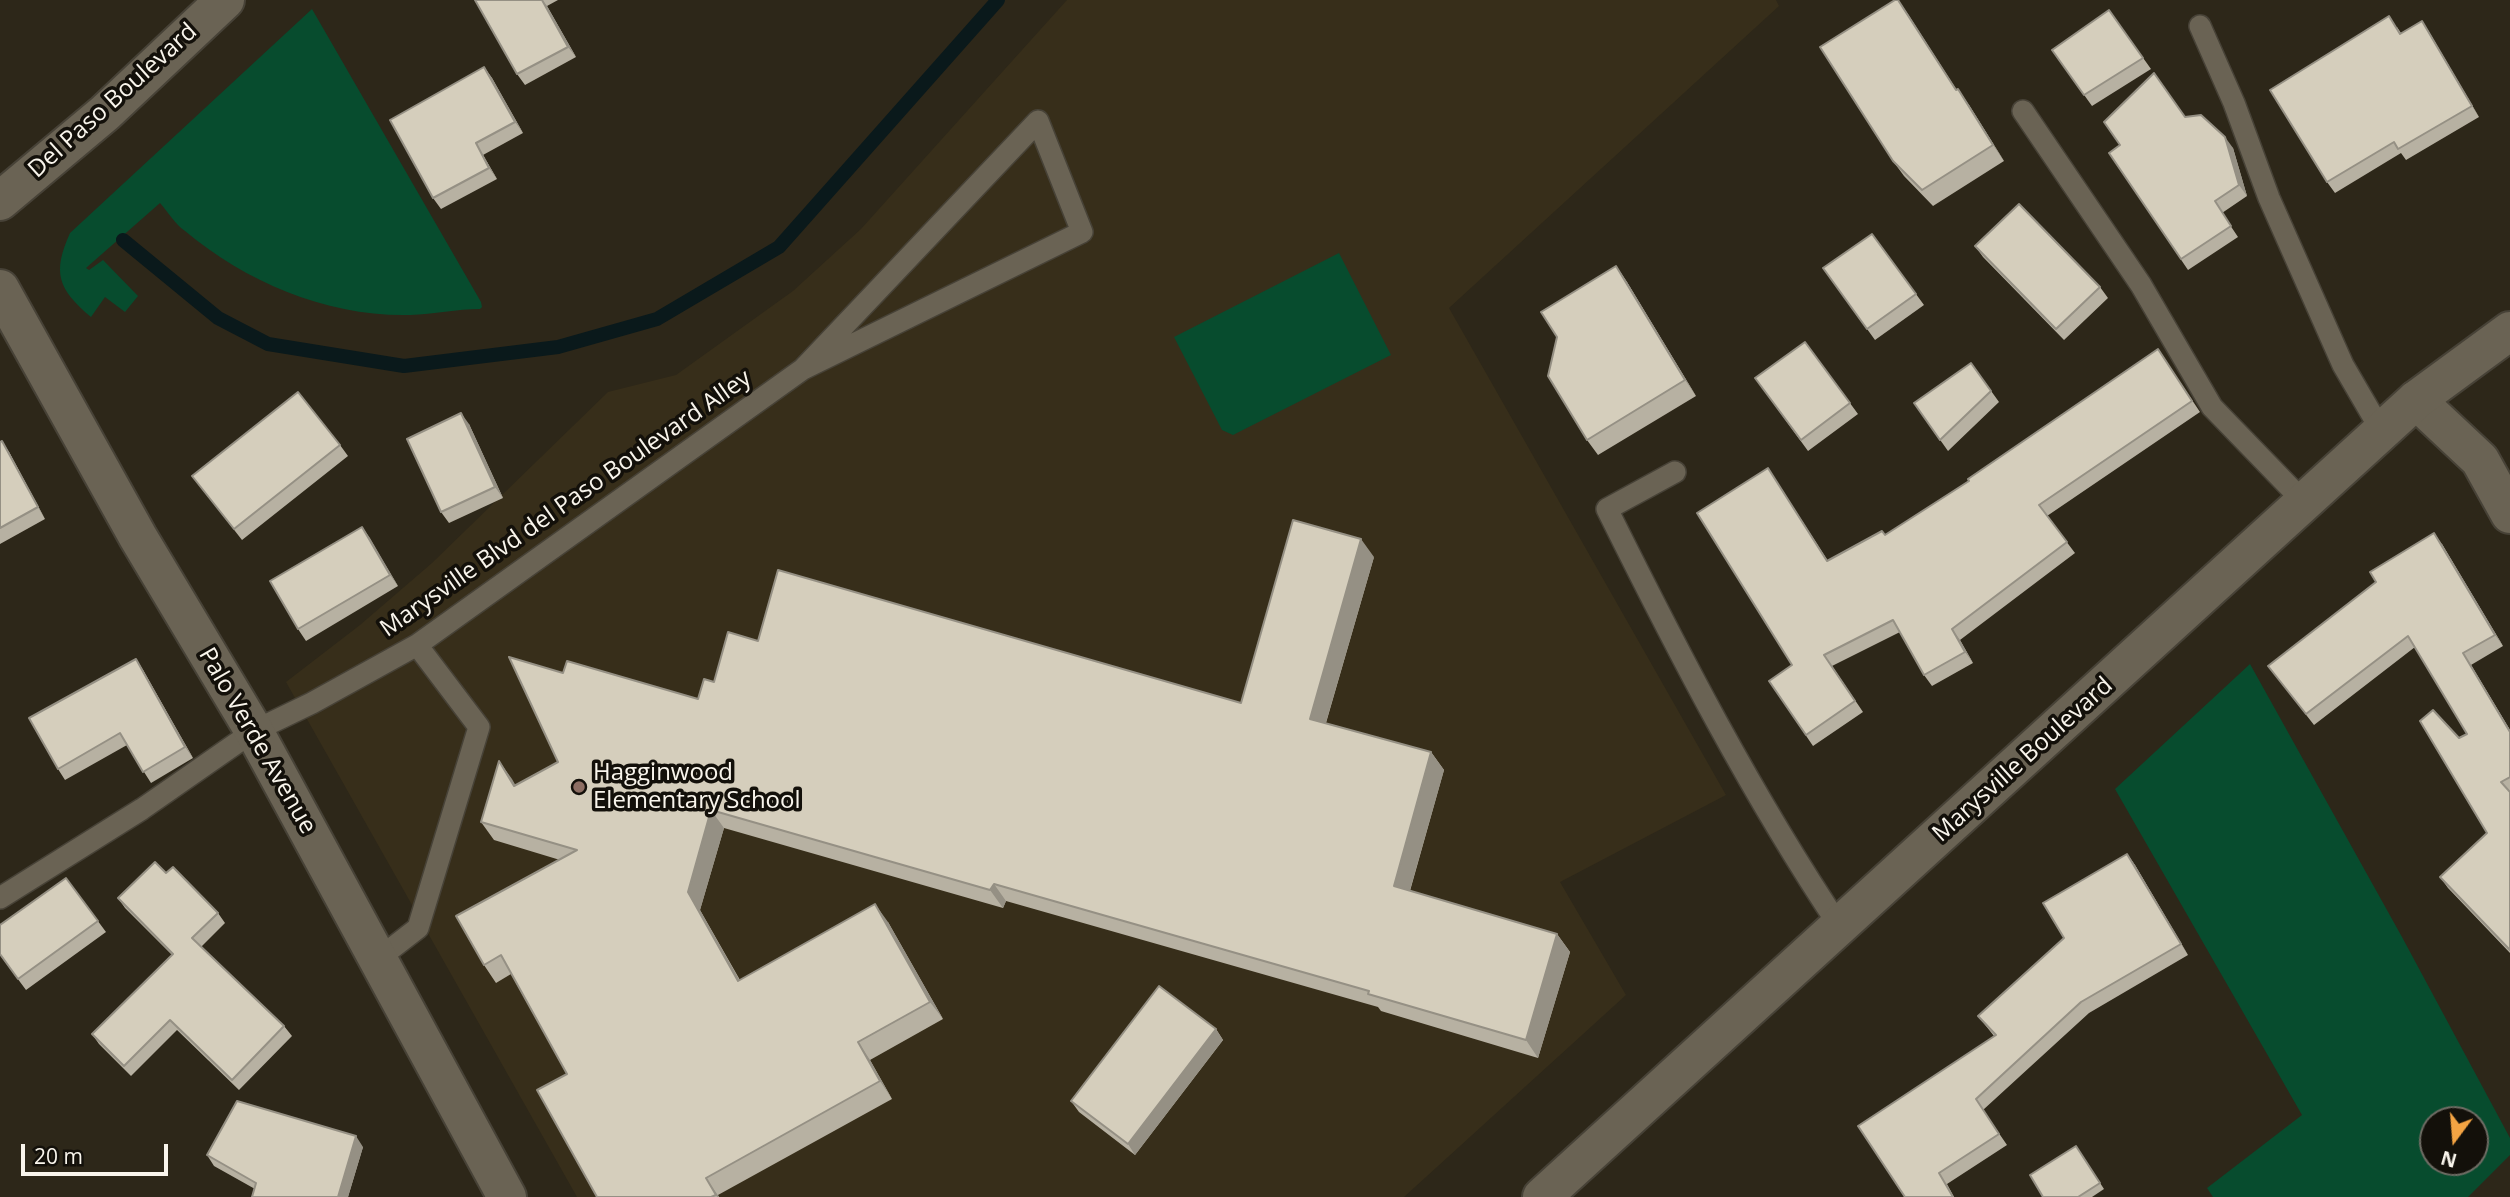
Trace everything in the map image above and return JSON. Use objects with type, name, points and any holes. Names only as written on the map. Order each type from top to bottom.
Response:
[{"type":"main road","name":"Del Paso Boulevard","points":[[0,201],[105,113],[225,0]]},
{"type":"main road","name":"Palo Verde Avenue","points":[[0,289],[138,537],[254,731],[508,1197]]},
{"type":"main road","name":"Marysville Boulevard","points":[[1542,1197],[2416,400],[2510,331]]},
{"type":"main road","points":[[2416,400],[2480,460],[2510,514]]},
{"type":"lane","points":[[2200,26],[2234,103],[2269,198],[2343,366],[2382,432]]},
{"type":"lane","points":[[2023,111],[2141,285],[2212,407],[2305,503]]},
{"type":"lane","name":"Marysville Blvd del Paso Boulevard Alley","points":[[0,898],[142,809],[254,731],[312,703],[417,645],[803,369],[1082,232],[1038,121],[803,369]]},
{"type":"lane","points":[[1675,472],[1607,509],[1681,658],[1797,863],[1840,927]]},
{"type":"lane","points":[[378,959],[418,928],[479,727],[417,645]]},
{"type":"shaded area","points":[[1067,0],[1776,0],[1779,6],[1449,308],[1726,795],[1560,882],[1626,995],[1404,1197],[577,1197],[286,682],[360,625],[432,563],[608,392],[676,375],[793,291],[861,229]]},
{"type":"green space","points":[[312,9],[482,307],[410,315],[349,310],[320,303],[262,281],[209,250],[181,228],[160,203],[86,268],[89,270],[103,260],[138,296],[125,312],[105,297],[91,317],[71,298],[61,279],[61,259],[70,233]]},
{"type":"green space","points":[[1339,253],[1391,355],[1233,435],[1222,430],[1174,337]]},
{"type":"green space","points":[[2250,664],[2510,1138],[2510,1155],[2489,1176],[2468,1197],[2213,1197],[2207,1188],[2302,1115],[2115,789]]},
{"type":"building","points":[[475,0],[542,0],[568,47],[517,74]]},
{"type":"building","points":[[1898,0],[1993,145],[1922,190],[1893,161],[1820,47]]},
{"type":"building","points":[[2109,10],[2143,58],[2084,95],[2052,50]]},
{"type":"building","points":[[2389,16],[2400,34],[2422,21],[2472,106],[2398,149],[2394,142],[2327,182],[2270,90]]},
{"type":"building","points":[[484,67],[515,122],[476,143],[489,168],[433,198],[390,120]]},
{"type":"building","points":[[2154,73],[2185,117],[2201,115],[2225,137],[2239,185],[2215,201],[2231,226],[2181,259],[2109,153],[2120,145],[2104,122]]},
{"type":"building","points":[[2019,204],[2100,287],[2056,329],[1975,246]]},
{"type":"building","points":[[1872,234],[1916,294],[1867,329],[1823,268]]},
{"type":"building","points":[[1616,266],[1685,380],[1587,440],[1548,376],[1557,337],[1541,312]]},
{"type":"building","points":[[1805,342],[1850,403],[1801,440],[1755,378]]},
{"type":"building","points":[[2158,349],[2192,401],[2039,505],[2067,542],[1952,629],[1965,652],[1924,675],[1893,620],[1824,655],[1855,701],[1806,735],[1769,681],[1792,665],[1697,513],[1768,468],[1827,561],[1882,531],[1885,535],[1969,481],[1968,479]]},
{"type":"building","points":[[1971,363],[1991,391],[1940,440],[1914,403]]},
{"type":"building","points":[[298,392],[340,445],[234,529],[192,476]]},
{"type":"building","points":[[461,413],[495,487],[441,512],[407,439]]},
{"type":"building","points":[[2,441],[38,507],[0,528],[0,442]]},
{"type":"building","points":[[1293,520],[1361,539],[1310,719],[1431,752],[1394,886],[1557,934],[1526,1040],[1368,994],[1369,991],[994,884],[990,890],[711,810],[688,892],[738,981],[875,904],[930,1002],[858,1042],[880,1081],[706,1178],[716,1195],[597,1197],[537,1090],[567,1074],[501,955],[484,965],[456,916],[577,850],[481,822],[499,761],[514,786],[558,762],[509,657],[563,673],[567,661],[698,699],[704,679],[714,682],[728,632],[758,641],[778,570],[1241,703]]},
{"type":"building","points":[[362,527],[390,575],[298,629],[270,581]]},
{"type":"building","points":[[2434,533],[2495,635],[2463,653],[2510,732],[2510,777],[2501,782],[2510,792],[2510,950],[2440,877],[2487,833],[2420,721],[2433,710],[2459,738],[2467,734],[2408,636],[2306,714],[2268,666],[2376,582],[2370,572]]},
{"type":"building","points":[[136,659],[185,747],[143,772],[120,733],[58,769],[29,718]]},
{"type":"building","points":[[2127,854],[2181,944],[2081,1002],[1976,1099],[1999,1134],[1939,1173],[1953,1197],[1905,1197],[1858,1126],[1996,1035],[1978,1016],[2064,938],[2043,903]]},
{"type":"building","points":[[155,862],[166,873],[173,867],[218,913],[192,938],[284,1026],[232,1080],[170,1020],[124,1066],[92,1034],[173,954],[118,898]]},
{"type":"building","points":[[66,878],[98,921],[18,979],[0,954],[0,925]]},
{"type":"building","points":[[1159,986],[1216,1029],[1128,1144],[1071,1101]]},
{"type":"building","points":[[237,1101],[356,1136],[338,1197],[252,1197],[256,1183],[207,1155]]},
{"type":"building","points":[[2076,1146],[2100,1183],[2078,1197],[2043,1197],[2030,1175]]},
{"type":"waterway","points":[[123,240],[218,318],[268,344],[404,366],[558,347],[657,319],[779,247],[998,0]]},
{"type":"place","name":"Hagginwood Elementary School","points":[[579,787]]}]
